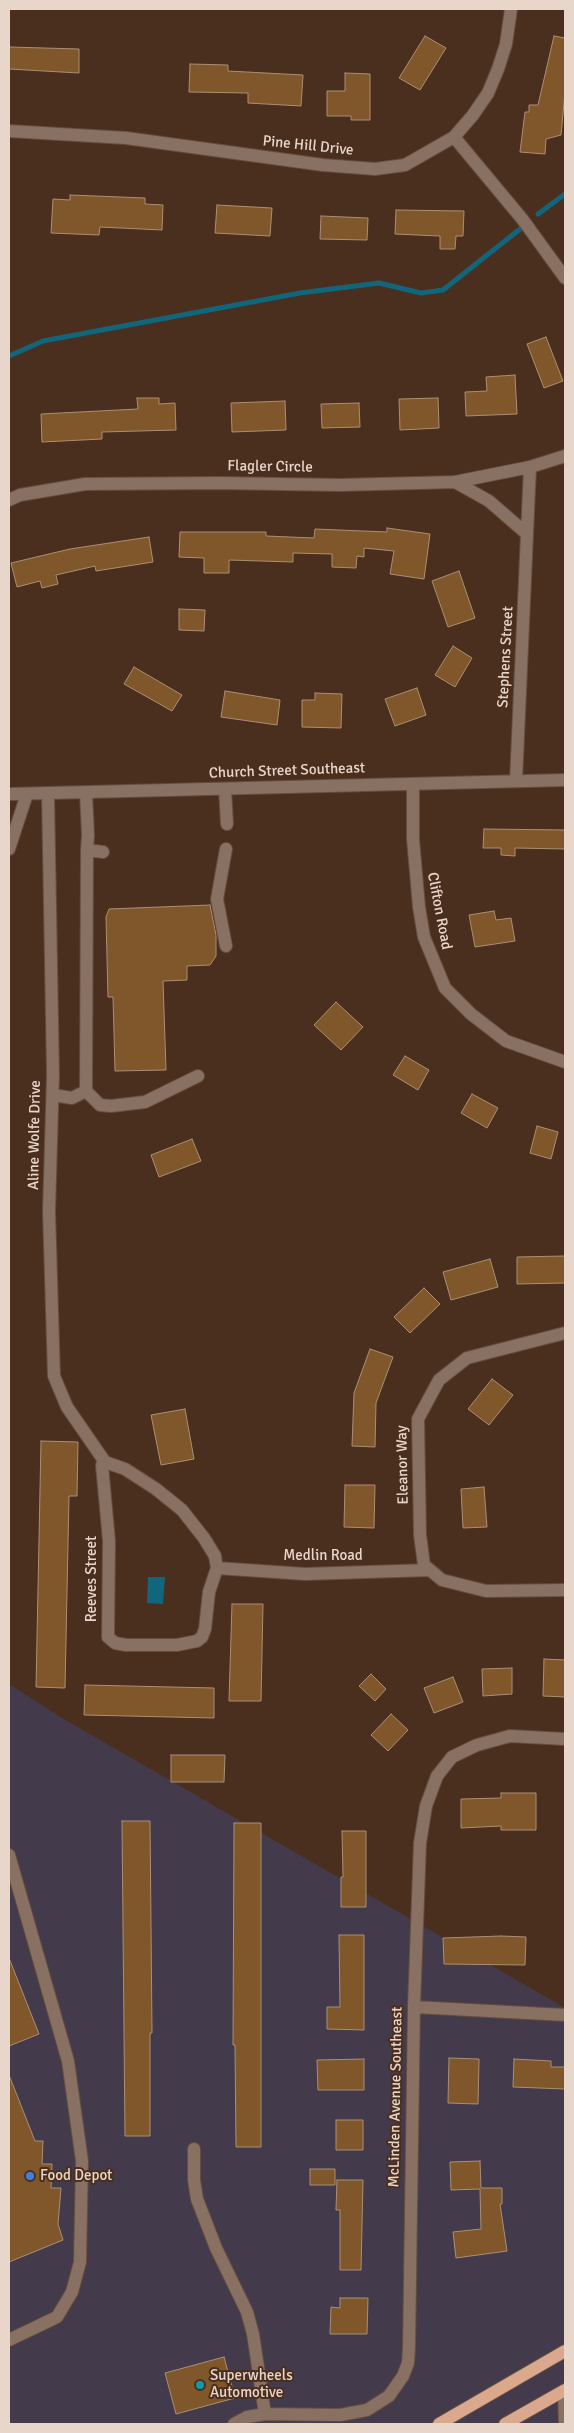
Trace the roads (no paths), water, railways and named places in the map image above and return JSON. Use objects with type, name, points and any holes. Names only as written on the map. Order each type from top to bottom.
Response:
[{"type":"main road","points":[[440,2424],[565,2351]]},
{"type":"main road","points":[[508,2424],[565,2390]]},
{"type":"street","name":"Pine Hill Drive","points":[[9,131],[126,138],[222,153],[375,169],[405,165],[454,137],[473,115],[488,93],[506,44],[511,9]]},
{"type":"street","points":[[454,137],[523,220],[565,278]]},
{"type":"street","points":[[530,467],[565,456]]},
{"type":"street","name":"Flagler Circle","points":[[9,500],[20,495],[85,484],[219,483],[340,485],[455,482],[530,467]]},
{"type":"street","name":"Stephens Street","points":[[516,781],[530,467]]},
{"type":"street","points":[[455,482],[489,501],[527,534]]},
{"type":"street","name":"Church Street Southeast","points":[[9,794],[565,780]]},
{"type":"street","name":"Clifton Road","points":[[413,784],[413,848],[419,907],[427,945],[445,988],[471,1014],[506,1041],[565,1062]]},
{"type":"street","points":[[225,789],[227,824]]},
{"type":"street","points":[[86,793],[88,835],[86,850],[86,1091],[100,1104],[111,1106],[145,1102],[198,1076]]},
{"type":"street","points":[[9,849],[27,794]]},
{"type":"street","name":"Aline Wolfe Drive","points":[[48,794],[53,1095],[49,1211],[54,1376],[67,1407],[105,1462]]},
{"type":"street","points":[[226,849],[217,899],[226,946]]},
{"type":"street","points":[[86,850],[103,852]]},
{"type":"street","points":[[53,1095],[72,1098],[86,1091]]},
{"type":"street","name":"Eleanor Way","points":[[430,1570],[424,1565],[420,1535],[418,1419],[439,1380],[467,1358],[565,1333]]},
{"type":"street","points":[[105,1462],[125,1469],[156,1489],[182,1510],[204,1538],[215,1556],[217,1568]]},
{"type":"street","name":"Reeves Street","points":[[105,1462],[102,1465],[108,1541],[108,1637],[115,1643],[126,1645],[177,1645],[197,1641],[202,1637],[205,1629],[209,1592],[217,1568]]},
{"type":"street","name":"Medlin Road","points":[[217,1568],[305,1574],[430,1570]]},
{"type":"street","points":[[430,1570],[442,1580],[486,1592],[565,1590]]},
{"type":"street","name":"McLinden Avenue Southeast","points":[[234,2424],[247,2417],[265,2414],[340,2415],[366,2410],[389,2396],[404,2376],[408,2363],[409,2347],[414,2007],[420,1843],[426,1806],[437,1776],[452,1756],[485,1742],[510,1736],[565,1739]]},
{"type":"street","points":[[9,1856],[68,2061],[82,2161],[80,2262],[72,2292],[57,2317],[9,2340]]},
{"type":"street","points":[[414,2007],[565,2014]]},
{"type":"street","points":[[194,2148],[194,2180],[197,2199],[216,2248],[247,2312],[253,2334],[265,2414]]},
{"type":"street","points":[[565,2390],[565,2424]]},
{"type":"water","points":[[148,1577],[165,1577],[163,1604],[147,1603]]},
{"type":"waterway","points":[[538,214],[565,194]]},
{"type":"waterway","points":[[9,356],[43,341],[300,293],[379,283],[421,293],[443,290],[520,229]]},
{"type":"place","name":"Food Depot","points":[[30,2176]]},
{"type":"place","name":"Superwheels Automotive","points":[[200,2385]]}]
